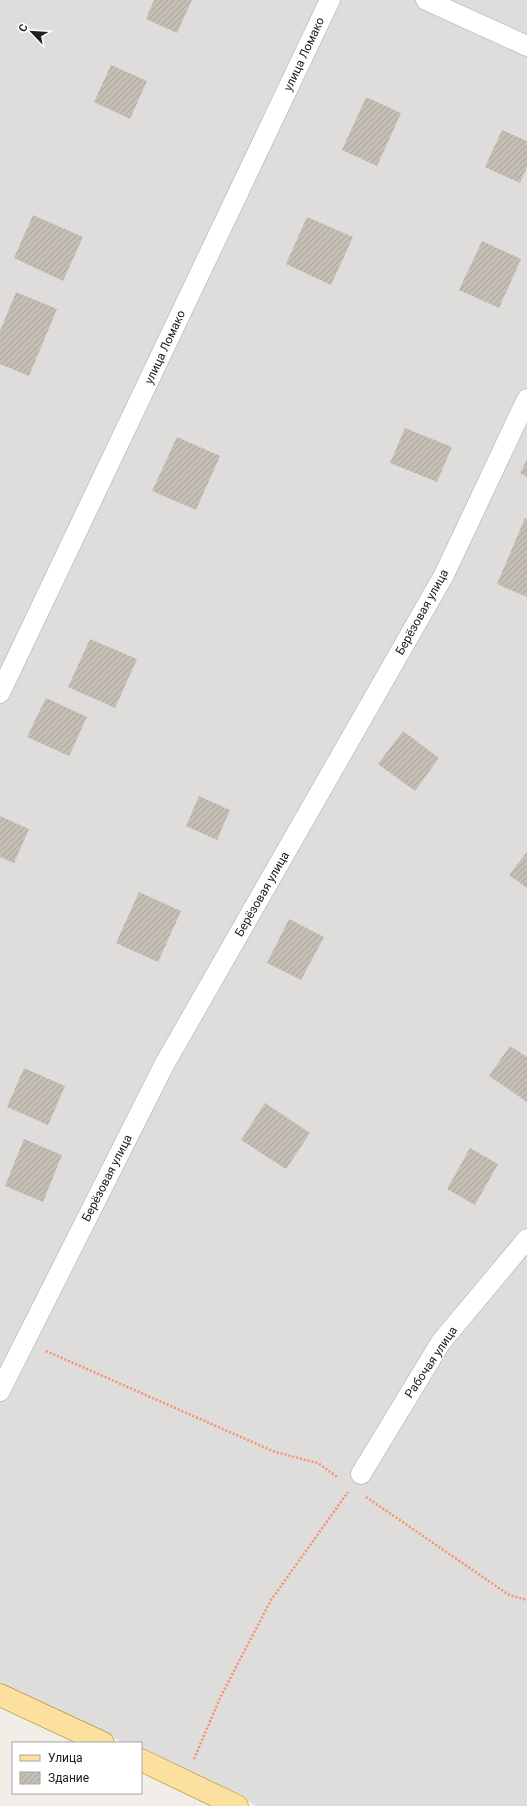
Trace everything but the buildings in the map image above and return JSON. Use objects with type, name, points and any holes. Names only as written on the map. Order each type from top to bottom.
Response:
[{"type":"main road","points":[[0,1695],[101,1742]]},
{"type":"main road","points":[[142,1760],[237,1806]]},
{"type":"street","name":"улица Ломако","points":[[0,693],[330,0]]},
{"type":"street","points":[[426,0],[527,46]]},
{"type":"street","name":"Берёзовая улица","points":[[0,1391],[164,1065],[444,576],[527,399]]},
{"type":"street","name":"Рабочая улица","points":[[356,1480],[442,1342],[527,1239]]},
{"type":"path","points":[[25,1342],[275,1452],[318,1463],[356,1480],[509,1595],[527,1600]]},
{"type":"path","points":[[184,1781],[220,1698],[271,1600],[356,1480]]},
{"type":"shaded area","points":[[0,0],[527,0],[527,1806],[258,1806],[142,1751],[142,1742],[123,1742],[0,1684]]}]
